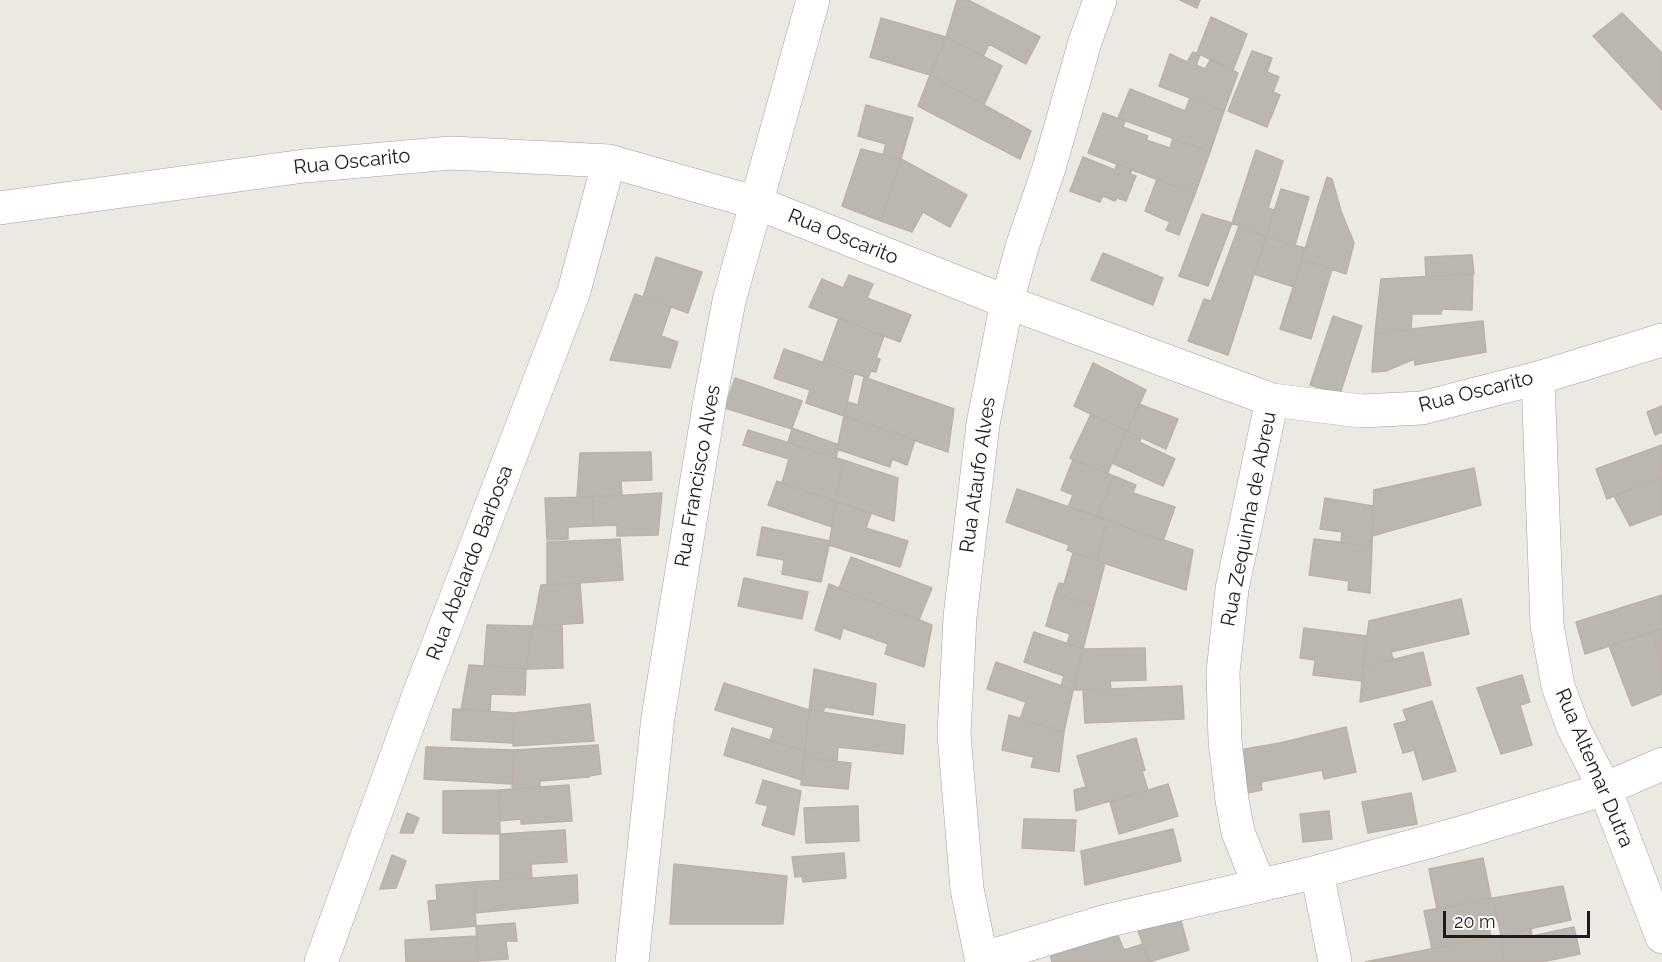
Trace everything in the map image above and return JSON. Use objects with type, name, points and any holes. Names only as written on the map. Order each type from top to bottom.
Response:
[{"type":"street","name":"Rua Francisco Alves","points":[[632,962],[657,717],[729,301],[813,0]]},
{"type":"street","name":"Rua Ataufo Alves","points":[[982,961],[967,889],[954,734],[960,617],[983,424],[1007,302],[1022,247],[1049,168],[1085,42],[1100,0]]},
{"type":"street","name":"Rua Oscarito","points":[[0,208],[304,166],[451,153],[609,161],[757,203],[1007,302],[1272,400],[1361,411],[1422,408],[1538,378],[1662,340]]},
{"type":"street","name":"Rua Abelardo Barbosa","points":[[321,962],[418,697],[574,291],[609,161]]},
{"type":"street","name":"Rua Altemar Dutra","points":[[1538,378],[1543,549],[1549,635],[1558,686],[1572,727],[1605,789],[1662,937]]},
{"type":"street","name":"Rua Zequinha de Abreu","points":[[1258,885],[1238,832],[1232,800],[1225,741],[1222,672],[1232,589],[1272,400]]},
{"type":"street","points":[[982,961],[1106,921],[1317,872],[1457,834],[1605,789],[1662,764]]},
{"type":"street","points":[[1317,872],[1335,962]]},
{"type":"building","points":[[957,0],[968,0],[1040,37],[1026,64],[989,44],[983,57],[946,37]]},
{"type":"building","points":[[1180,0],[1200,0],[1197,8]]},
{"type":"building","points":[[1622,13],[1662,53],[1662,110],[1593,36]]},
{"type":"building","points":[[1211,17],[1247,34],[1233,70],[1197,53]]},
{"type":"building","points":[[881,18],[946,37],[930,75],[870,57]]},
{"type":"building","points":[[946,37],[1002,66],[984,105],[930,75]]},
{"type":"building","points":[[1252,51],[1272,58],[1267,72],[1279,77],[1273,92],[1280,95],[1267,127],[1228,111]]},
{"type":"building","points":[[1193,52],[1200,55],[1196,65],[1205,69],[1210,60],[1238,73],[1224,111],[1159,86],[1170,54],[1187,62]]},
{"type":"building","points":[[930,75],[1031,131],[1020,159],[918,106]]},
{"type":"building","points":[[1130,89],[1185,111],[1190,98],[1224,111],[1210,152],[1118,118]]},
{"type":"building","points":[[866,105],[913,118],[901,159],[883,155],[886,144],[858,136]]},
{"type":"building","points":[[1103,113],[1125,121],[1123,127],[1148,136],[1146,140],[1170,148],[1173,138],[1210,152],[1195,194],[1088,153]]},
{"type":"building","points":[[861,149],[901,159],[881,221],[842,206]]},
{"type":"building","points":[[1256,150],[1283,161],[1268,208],[1274,210],[1266,237],[1232,223]]},
{"type":"building","points":[[1083,157],[1115,170],[1117,164],[1132,170],[1130,174],[1136,176],[1126,201],[1117,198],[1115,201],[1103,196],[1100,202],[1070,191]]},
{"type":"building","points":[[901,159],[967,195],[950,227],[923,212],[912,232],[881,221]]},
{"type":"building","points":[[1327,177],[1332,179],[1341,211],[1354,243],[1346,274],[1302,259]]},
{"type":"building","points":[[1157,179],[1195,194],[1179,235],[1166,230],[1170,222],[1145,211]]},
{"type":"building","points":[[1281,189],[1309,197],[1295,245],[1266,237]]},
{"type":"building","points":[[1202,214],[1232,223],[1208,286],[1179,276]]},
{"type":"building","points":[[1239,226],[1266,237],[1228,355],[1188,341],[1204,299],[1211,301]]},
{"type":"building","points":[[1266,237],[1305,248],[1294,287],[1254,274]]},
{"type":"building","points":[[1103,253],[1163,278],[1153,305],[1091,280]]},
{"type":"building","points":[[1472,255],[1474,274],[1426,277],[1425,257]]},
{"type":"building","points":[[656,257],[702,272],[688,313],[643,297]]},
{"type":"building","points":[[1302,259],[1332,269],[1311,339],[1280,329]]},
{"type":"building","points":[[1473,274],[1472,310],[1442,309],[1441,314],[1412,314],[1411,329],[1375,333],[1381,279]]},
{"type":"building","points":[[849,275],[873,284],[867,298],[911,315],[900,342],[809,307],[822,279],[843,288]]},
{"type":"building","points":[[635,294],[671,307],[661,336],[678,342],[670,368],[610,360]]},
{"type":"building","points":[[1333,316],[1362,326],[1340,394],[1310,385]]},
{"type":"building","points":[[839,318],[884,336],[876,358],[880,359],[876,372],[871,371],[868,378],[823,362]]},
{"type":"building","points":[[1483,321],[1486,352],[1415,365],[1414,359],[1386,371],[1372,372],[1375,333]]},
{"type":"building","points":[[784,349],[854,373],[844,416],[806,403],[810,390],[774,378]]},
{"type":"building","points":[[1093,363],[1146,390],[1127,431],[1074,406]]},
{"type":"building","points":[[864,377],[954,409],[948,452],[844,416],[848,402],[858,405]]},
{"type":"building","points":[[735,378],[802,401],[792,428],[839,445],[836,458],[788,442],[792,429],[725,408]]},
{"type":"building","points":[[1139,404],[1178,419],[1166,449],[1127,431]]},
{"type":"building","points":[[1662,406],[1662,432],[1655,435],[1647,412]]},
{"type":"building","points":[[1091,414],[1127,431],[1107,474],[1070,458]]},
{"type":"building","points":[[844,416],[915,440],[907,465],[892,459],[890,467],[837,449]]},
{"type":"building","points":[[748,430],[843,460],[836,501],[782,483],[789,459],[743,445]]},
{"type":"building","points":[[1127,431],[1142,437],[1139,442],[1175,459],[1163,486],[1112,463]]},
{"type":"building","points":[[1662,445],[1662,477],[1607,499],[1596,469]]},
{"type":"building","points":[[651,452],[652,480],[621,481],[622,495],[577,497],[580,453]]},
{"type":"building","points":[[843,460],[898,478],[894,521],[836,501]]},
{"type":"building","points":[[1073,460],[1114,476],[1097,517],[1068,507],[1073,495],[1061,490]]},
{"type":"building","points":[[1474,468],[1481,505],[1372,536],[1374,490]]},
{"type":"building","points":[[1114,476],[1136,485],[1133,493],[1175,507],[1163,541],[1097,517]]},
{"type":"building","points":[[1662,477],[1662,514],[1630,526],[1614,496]]},
{"type":"building","points":[[777,481],[836,501],[832,527],[768,505]]},
{"type":"building","points":[[1017,489],[1107,520],[1097,561],[1067,550],[1069,545],[1006,522]]},
{"type":"building","points":[[662,493],[658,535],[617,536],[617,525],[594,526],[592,497]]},
{"type":"building","points":[[592,497],[594,526],[568,527],[568,539],[547,540],[545,498]]},
{"type":"building","points":[[1325,498],[1373,506],[1372,546],[1341,543],[1342,532],[1320,529]]},
{"type":"building","points":[[836,501],[871,514],[866,528],[908,541],[900,567],[829,545]]},
{"type":"building","points":[[1107,520],[1193,550],[1186,590],[1097,561]]},
{"type":"building","points":[[762,527],[830,541],[821,582],[782,574],[784,560],[757,555]]},
{"type":"building","points":[[620,539],[623,580],[547,585],[547,542]]},
{"type":"building","points":[[1314,539],[1372,546],[1370,593],[1348,590],[1349,581],[1309,575]]},
{"type":"building","points":[[1073,553],[1105,563],[1094,606],[1055,594],[1059,583],[1064,584]]},
{"type":"building","points":[[851,557],[932,588],[919,620],[839,588]]},
{"type":"building","points":[[744,578],[808,592],[802,619],[738,606]]},
{"type":"building","points":[[580,583],[583,623],[533,626],[541,585]]},
{"type":"building","points":[[829,584],[932,625],[924,667],[885,654],[888,644],[843,628],[840,639],[815,630]]},
{"type":"building","points":[[1055,594],[1094,606],[1083,649],[1067,643],[1070,634],[1046,626]]},
{"type":"building","points":[[1662,595],[1662,629],[1585,654],[1576,622]]},
{"type":"building","points":[[1461,599],[1469,634],[1391,652],[1393,659],[1363,667],[1369,621]]},
{"type":"building","points":[[562,624],[563,668],[526,669],[532,626]]},
{"type":"building","points":[[487,625],[532,626],[526,669],[484,666]]},
{"type":"building","points":[[1304,628],[1367,636],[1362,681],[1313,675],[1315,660],[1300,658]]},
{"type":"building","points":[[1662,629],[1662,661],[1651,632]]},
{"type":"building","points":[[1034,632],[1083,649],[1073,690],[1061,686],[1064,676],[1024,662]]},
{"type":"building","points":[[1651,632],[1662,661],[1662,694],[1632,706],[1609,646]]},
{"type":"building","points":[[1145,648],[1146,680],[1110,681],[1111,689],[1073,690],[1083,649]]},
{"type":"building","points":[[1423,652],[1431,685],[1360,702],[1363,667]]},
{"type":"building","points":[[996,662],[1073,690],[1064,732],[1020,719],[1026,702],[987,689]]},
{"type":"building","points":[[469,665],[526,669],[525,695],[491,694],[490,711],[461,710]]},
{"type":"building","points":[[814,669],[876,684],[873,715],[825,707],[823,712],[809,710]]},
{"type":"building","points":[[1522,675],[1530,702],[1520,705],[1532,745],[1501,754],[1477,688]]},
{"type":"building","points":[[724,683],[809,710],[805,751],[770,741],[774,728],[715,710]]},
{"type":"building","points":[[1182,686],[1184,719],[1085,723],[1083,690]]},
{"type":"building","points":[[1432,701],[1456,771],[1423,780],[1414,750],[1403,753],[1394,724],[1407,721],[1403,710]]},
{"type":"building","points":[[590,704],[594,741],[513,746],[514,713]]},
{"type":"building","points":[[453,709],[514,713],[513,743],[451,740]]},
{"type":"building","points":[[809,710],[905,725],[903,754],[838,747],[837,761],[804,758]]},
{"type":"building","points":[[1009,715],[1064,732],[1059,772],[1031,767],[1034,757],[1002,750]]},
{"type":"building","points":[[1346,727],[1356,772],[1324,779],[1322,770],[1261,782],[1262,790],[1247,793],[1239,750]]},
{"type":"building","points":[[732,728],[805,751],[802,780],[724,755]]},
{"type":"building","points":[[1136,738],[1148,790],[1076,811],[1074,790],[1086,787],[1077,756]]},
{"type":"building","points":[[598,745],[601,774],[540,781],[540,788],[512,789],[514,750]]},
{"type":"building","points":[[426,747],[514,750],[513,784],[424,779]]},
{"type":"building","points":[[804,758],[851,763],[848,789],[801,785]]},
{"type":"building","points":[[763,780],[801,791],[794,835],[762,825],[768,806],[756,803]]},
{"type":"building","points":[[1168,784],[1178,816],[1119,834],[1110,802]]},
{"type":"building","points":[[569,785],[572,821],[521,824],[521,819],[500,821],[499,790]]},
{"type":"building","points":[[499,790],[500,834],[443,833],[443,791]]},
{"type":"building","points":[[1411,793],[1417,824],[1368,833],[1362,802]]},
{"type":"building","points":[[858,806],[859,841],[806,843],[804,808]]},
{"type":"building","points":[[1329,811],[1332,839],[1303,842],[1300,814]]},
{"type":"building","points":[[407,813],[419,818],[413,833],[400,833]]},
{"type":"building","points":[[1024,819],[1076,820],[1074,851],[1022,848]]},
{"type":"building","points":[[1173,829],[1181,861],[1085,885],[1081,851]]},
{"type":"building","points":[[565,830],[567,862],[531,864],[532,878],[500,880],[500,834]]},
{"type":"building","points":[[844,853],[846,878],[803,882],[802,876],[795,877],[792,857]]},
{"type":"building","points":[[392,855],[406,861],[396,888],[380,889]]},
{"type":"building","points":[[1483,858],[1491,898],[1437,909],[1429,869]]},
{"type":"building","points":[[674,864],[787,876],[783,924],[670,924]]},
{"type":"building","points":[[577,875],[578,903],[475,913],[474,882]]},
{"type":"building","points":[[474,882],[476,926],[431,930],[428,901],[437,900],[436,885]]},
{"type":"building","points":[[1563,886],[1571,920],[1501,935],[1493,898]]},
{"type":"building","points":[[1493,898],[1498,919],[1488,922],[1491,937],[1432,949],[1424,911]]},
{"type":"building","points":[[1180,917],[1189,950],[1149,962],[1137,928]]},
{"type":"building","points":[[515,923],[517,941],[506,941],[508,959],[478,961],[476,926]]},
{"type":"building","points":[[1574,927],[1580,954],[1542,962],[1504,962],[1501,935],[1531,928],[1532,936]]},
{"type":"building","points":[[1117,933],[1124,950],[1143,944],[1149,962],[1052,962],[1049,950]]},
{"type":"building","points":[[1501,935],[1504,962],[1365,962],[1491,937]]},
{"type":"building","points":[[477,936],[478,962],[406,962],[405,940]]}]
